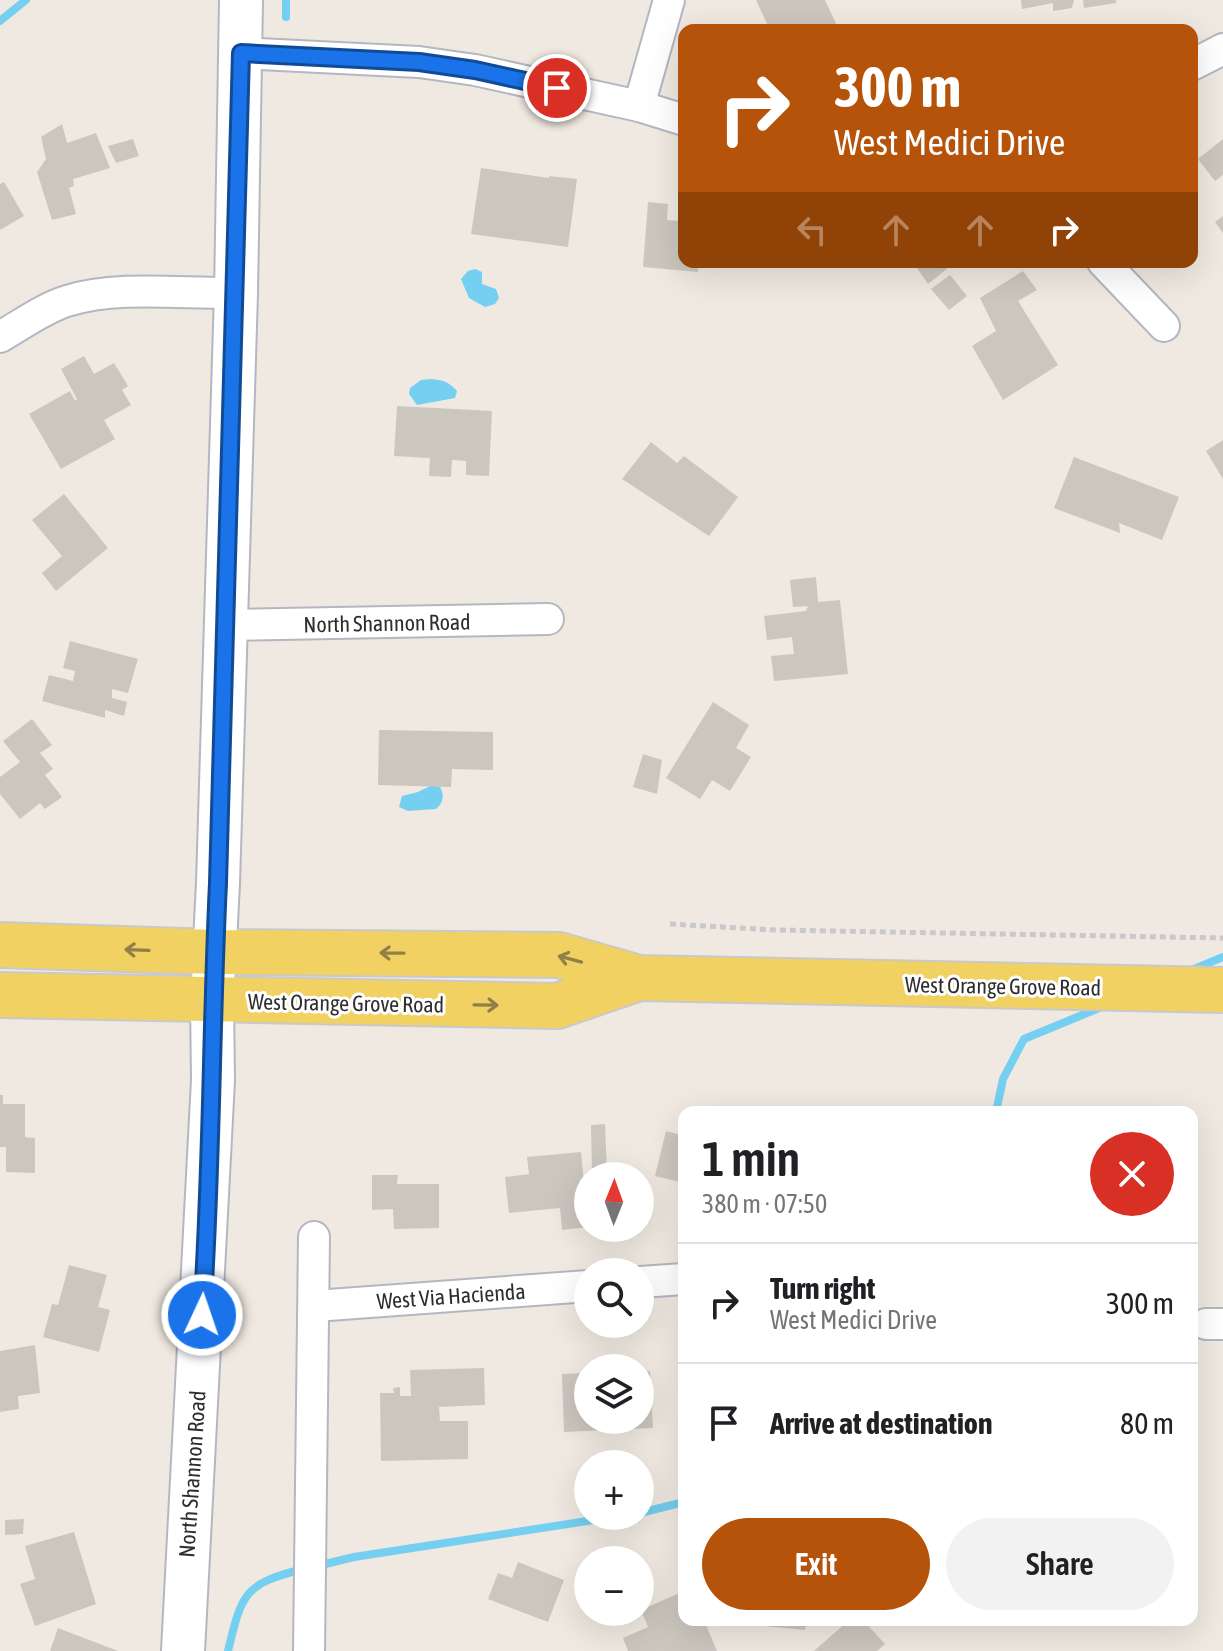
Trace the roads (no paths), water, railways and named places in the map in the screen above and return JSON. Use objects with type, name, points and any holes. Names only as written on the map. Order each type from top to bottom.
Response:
[{"type":"main road","name":"West Orange Grove Road","points":[[0,945],[215,952],[559,955],[639,978],[1223,990]]},
{"type":"main road","name":"West Orange Grove Road","points":[[0,995],[557,1006],[639,978]]},
{"type":"street","name":"North Shannon Road","points":[[183,1651],[186,1557],[206,1253],[213,1064],[212,1001],[236,293],[241,0]]},
{"type":"street","points":[[639,106],[669,0]]},
{"type":"street","points":[[1198,62],[1223,49]]},
{"type":"street","points":[[241,53],[419,62],[475,70],[639,106],[678,118]]},
{"type":"street","points":[[1109,268],[1164,326]]},
{"type":"street","points":[[0,337],[64,302],[91,295],[117,292],[236,293]]},
{"type":"street","name":"North Shannon Road","points":[[225,625],[548,619]]},
{"type":"street","points":[[309,1651],[314,1237]]},
{"type":"street","points":[[654,1281],[678,1279]]},
{"type":"street","name":"West Via Hacienda","points":[[315,1306],[574,1287]]},
{"type":"water","points":[[475,269],[482,272],[482,284],[496,289],[499,298],[495,304],[485,307],[469,298],[461,279],[468,271]]},
{"type":"water","points":[[431,379],[451,385],[457,391],[455,398],[417,405],[409,394],[410,388],[421,380]]},
{"type":"water","points":[[432,785],[440,787],[442,793],[442,802],[436,809],[408,811],[399,807],[402,796]]},
{"type":"waterway","points":[[0,21],[26,0]]},
{"type":"waterway","points":[[286,0],[286,17]]},
{"type":"waterway","points":[[1187,972],[1223,957]]},
{"type":"waterway","points":[[997,1106],[1003,1079],[1024,1039],[1104,1006]]},
{"type":"waterway","points":[[654,1510],[678,1504]]},
{"type":"waterway","points":[[317,1566],[354,1557],[574,1523]]},
{"type":"waterway","points":[[228,1651],[237,1616],[249,1594],[268,1580],[303,1569]]}]
